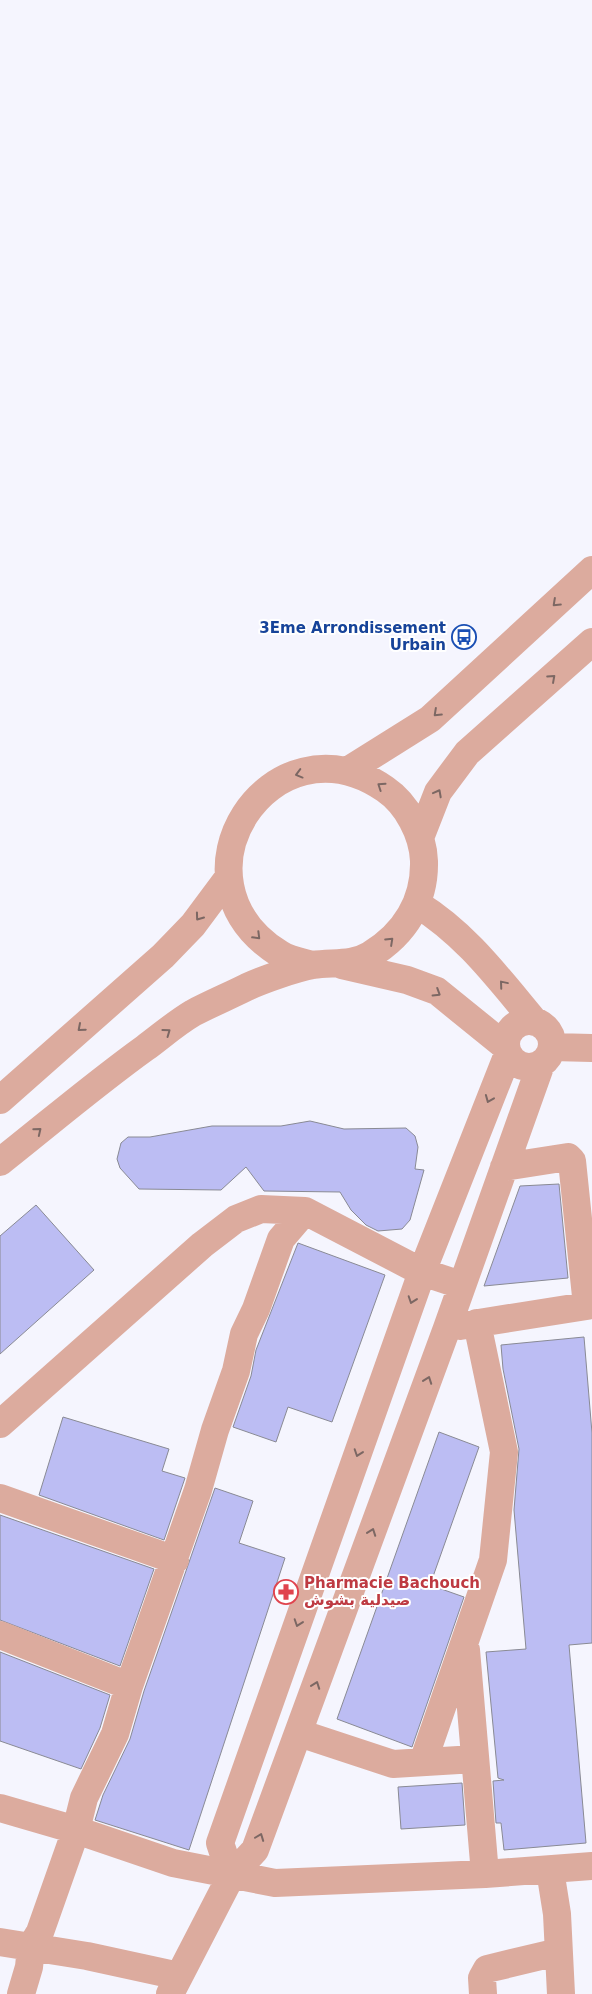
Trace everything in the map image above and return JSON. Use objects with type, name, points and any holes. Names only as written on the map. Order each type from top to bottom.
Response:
[{"type":"street","points":[[347,771],[430,719],[592,570]]},
{"type":"street","points":[[420,838],[438,792],[467,753],[592,642]]},
{"type":"street","points":[[340,965],[365,958],[387,945],[405,926],[417,904],[423,879],[424,859],[420,838],[409,814],[393,794],[371,780],[347,771],[321,769],[295,774],[271,786],[252,804],[237,826],[229,851],[228,878],[237,909],[256,936],[282,955],[312,965],[340,965],[407,980],[436,991],[507,1050],[512,1061],[526,1068],[546,1056],[592,1048]]},
{"type":"street","points":[[0,1100],[163,956],[194,925],[228,878]]},
{"type":"street","points":[[0,1942],[31,1947],[175,1985],[231,1876],[255,1850],[546,1056],[550,1033],[535,1022],[472,947],[443,920],[417,904]]},
{"type":"street","points":[[0,1162],[104,1078],[192,1014],[250,986],[312,965]]},
{"type":"street","points":[[231,1876],[220,1843],[422,1272],[507,1050],[509,1033],[520,1023],[535,1022]]},
{"type":"street","points":[[447,1328],[590,1306],[572,1161],[568,1157],[504,1167]]},
{"type":"street","points":[[0,1424],[202,1245],[236,1219],[261,1209],[305,1212],[422,1272],[461,1285]]},
{"type":"street","points":[[21,1994],[29,1967],[31,1947],[40,1932],[76,1830],[84,1798],[115,1734],[129,1686],[175,1560],[215,1430],[236,1371],[244,1334],[256,1309],[281,1239],[305,1212]]},
{"type":"street","points":[[423,1762],[493,1560],[504,1452],[477,1323]]},
{"type":"street","points":[[0,1498],[175,1560]]},
{"type":"street","points":[[0,1636],[129,1686]]},
{"type":"street","points":[[465,1641],[485,1874]]},
{"type":"street","points":[[299,1733],[393,1764],[475,1759]]},
{"type":"street","points":[[0,1808],[76,1830],[173,1863],[231,1876],[276,1883],[485,1874],[592,1866]]},
{"type":"street","points":[[550,1870],[557,1914],[561,1994]]},
{"type":"street","points":[[483,1994],[482,1978],[488,1969],[558,1952]]},
{"type":"building","points":[[310,1121],[344,1129],[406,1128],[415,1136],[418,1147],[415,1169],[424,1170],[410,1220],[402,1229],[378,1231],[366,1225],[351,1210],[340,1192],[264,1191],[246,1167],[221,1190],[139,1189],[120,1168],[117,1159],[121,1143],[128,1137],[150,1137],[212,1126],[281,1126]]},
{"type":"building","points":[[559,1184],[568,1278],[484,1286],[520,1186]]},
{"type":"building","points":[[36,1205],[94,1270],[0,1354],[0,1236]]},
{"type":"building","points":[[298,1243],[385,1275],[332,1422],[288,1407],[276,1442],[233,1427],[251,1376],[256,1350]]},
{"type":"building","points":[[584,1337],[592,1433],[592,1643],[569,1645],[586,1843],[504,1850],[501,1823],[496,1823],[493,1781],[504,1780],[498,1778],[486,1652],[526,1649],[514,1510],[519,1449],[503,1369],[501,1345]]},
{"type":"building","points":[[63,1417],[169,1449],[162,1471],[185,1478],[164,1540],[39,1495]]},
{"type":"building","points":[[439,1432],[479,1447],[430,1585],[464,1597],[412,1747],[337,1719]]},
{"type":"building","points":[[215,1488],[253,1501],[239,1543],[285,1558],[189,1850],[95,1820],[103,1795],[130,1739],[144,1691]]},
{"type":"building","points":[[0,1515],[154,1569],[120,1666],[0,1620]]},
{"type":"building","points":[[0,1652],[110,1695],[100,1728],[81,1769],[0,1741]]},
{"type":"building","points":[[462,1783],[465,1825],[401,1829],[398,1787]]},
{"type":"place","name":"3Eme Arrondissement Urbain","points":[[464,637]]},
{"type":"place","name":"Pharmacie Bachouch صيدلية بشوش","points":[[286,1592]]}]
